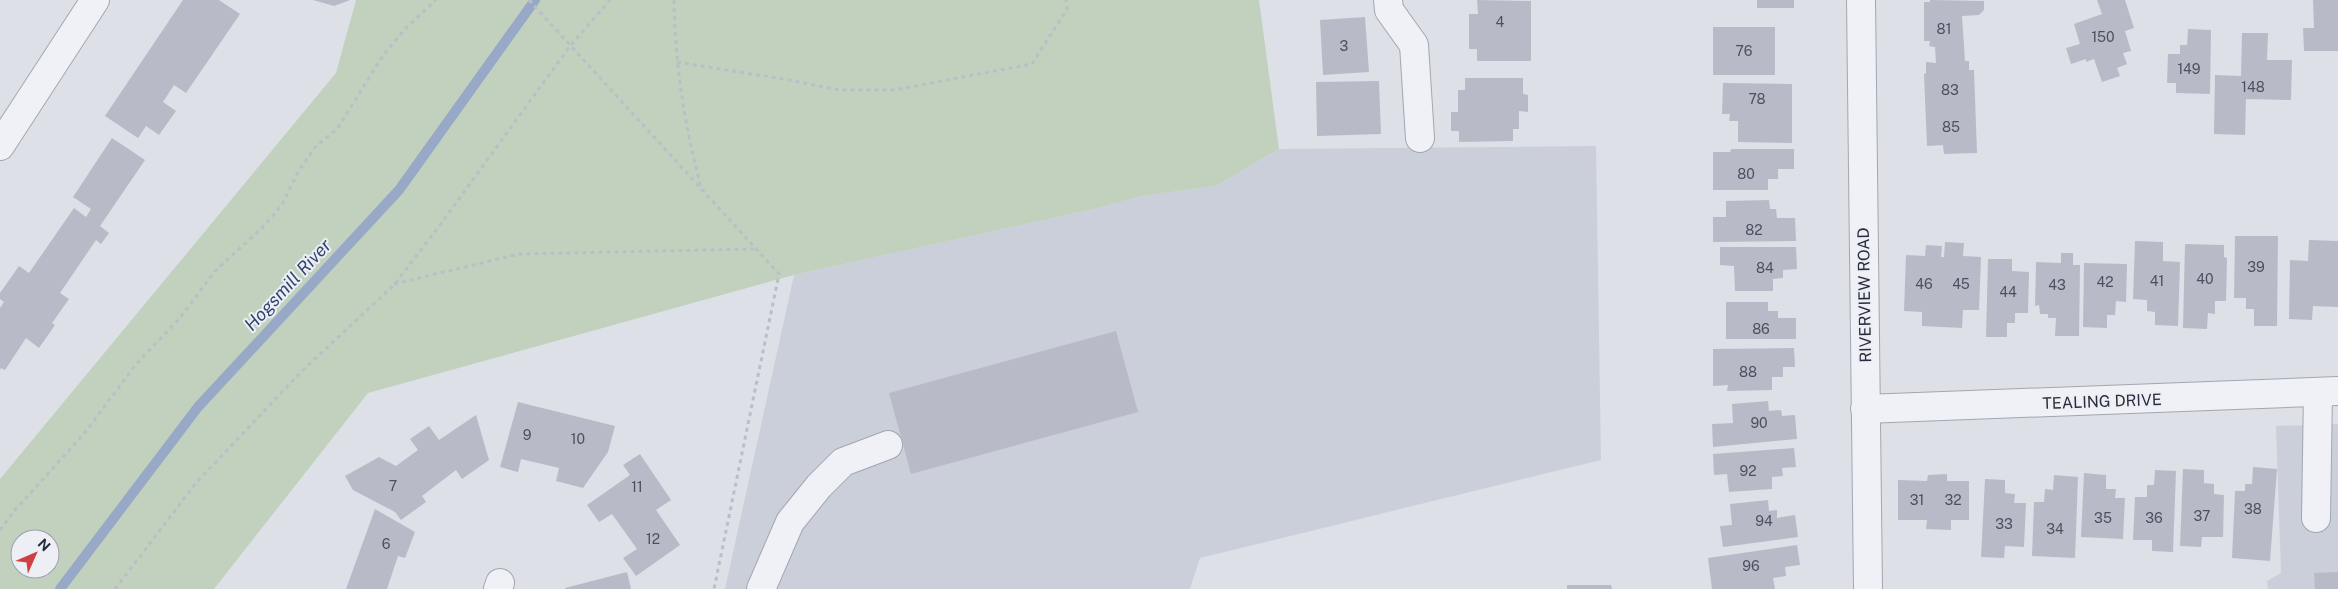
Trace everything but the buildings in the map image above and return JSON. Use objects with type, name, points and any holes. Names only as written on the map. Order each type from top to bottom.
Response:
[{"type":"street","points":[[0,146],[95,0]]},
{"type":"street","points":[[1388,0],[1389,10],[1414,45],[1420,138]]},
{"type":"street","name":"RIVERVIEW ROAD","points":[[1862,0],[1868,589]]},
{"type":"street","points":[[2316,518],[2328,392]]},
{"type":"street","name":"TEALING DRIVE","points":[[1865,409],[2328,392]]},
{"type":"street","points":[[761,589],[790,522],[819,486],[843,462],[888,445]]},
{"type":"path","points":[[0,530],[15,510],[83,435],[137,363],[180,318],[216,271],[261,229],[282,204],[301,168],[315,147],[338,129],[384,54],[407,27],[436,0]]},
{"type":"path","points":[[529,0],[779,274],[714,589]]},
{"type":"path","points":[[115,589],[196,483],[302,372],[394,285],[446,218],[570,46],[610,0]]},
{"type":"path","points":[[674,0],[677,62],[687,134],[703,192]]},
{"type":"path","points":[[677,62],[839,90],[894,90],[1032,64],[1067,9],[1066,0]]},
{"type":"path","points":[[394,285],[519,254],[755,249]]},
{"type":"shaded area","points":[[1596,146],[1601,460],[1200,558],[1190,589],[725,589],[794,275],[1094,209],[1142,196],[1216,186],[1279,149]]},
{"type":"shaded area","points":[[2338,424],[2338,589],[2268,589],[2267,581],[2281,573],[2276,426]]},
{"type":"green space","points":[[356,0],[1259,0],[1279,149],[1216,186],[1142,196],[1094,209],[794,275],[368,393],[214,589],[0,589],[0,479],[336,73]]},
{"type":"waterway","name":"Hogsmill River","points":[[60,589],[198,407],[399,190],[535,0]]}]
